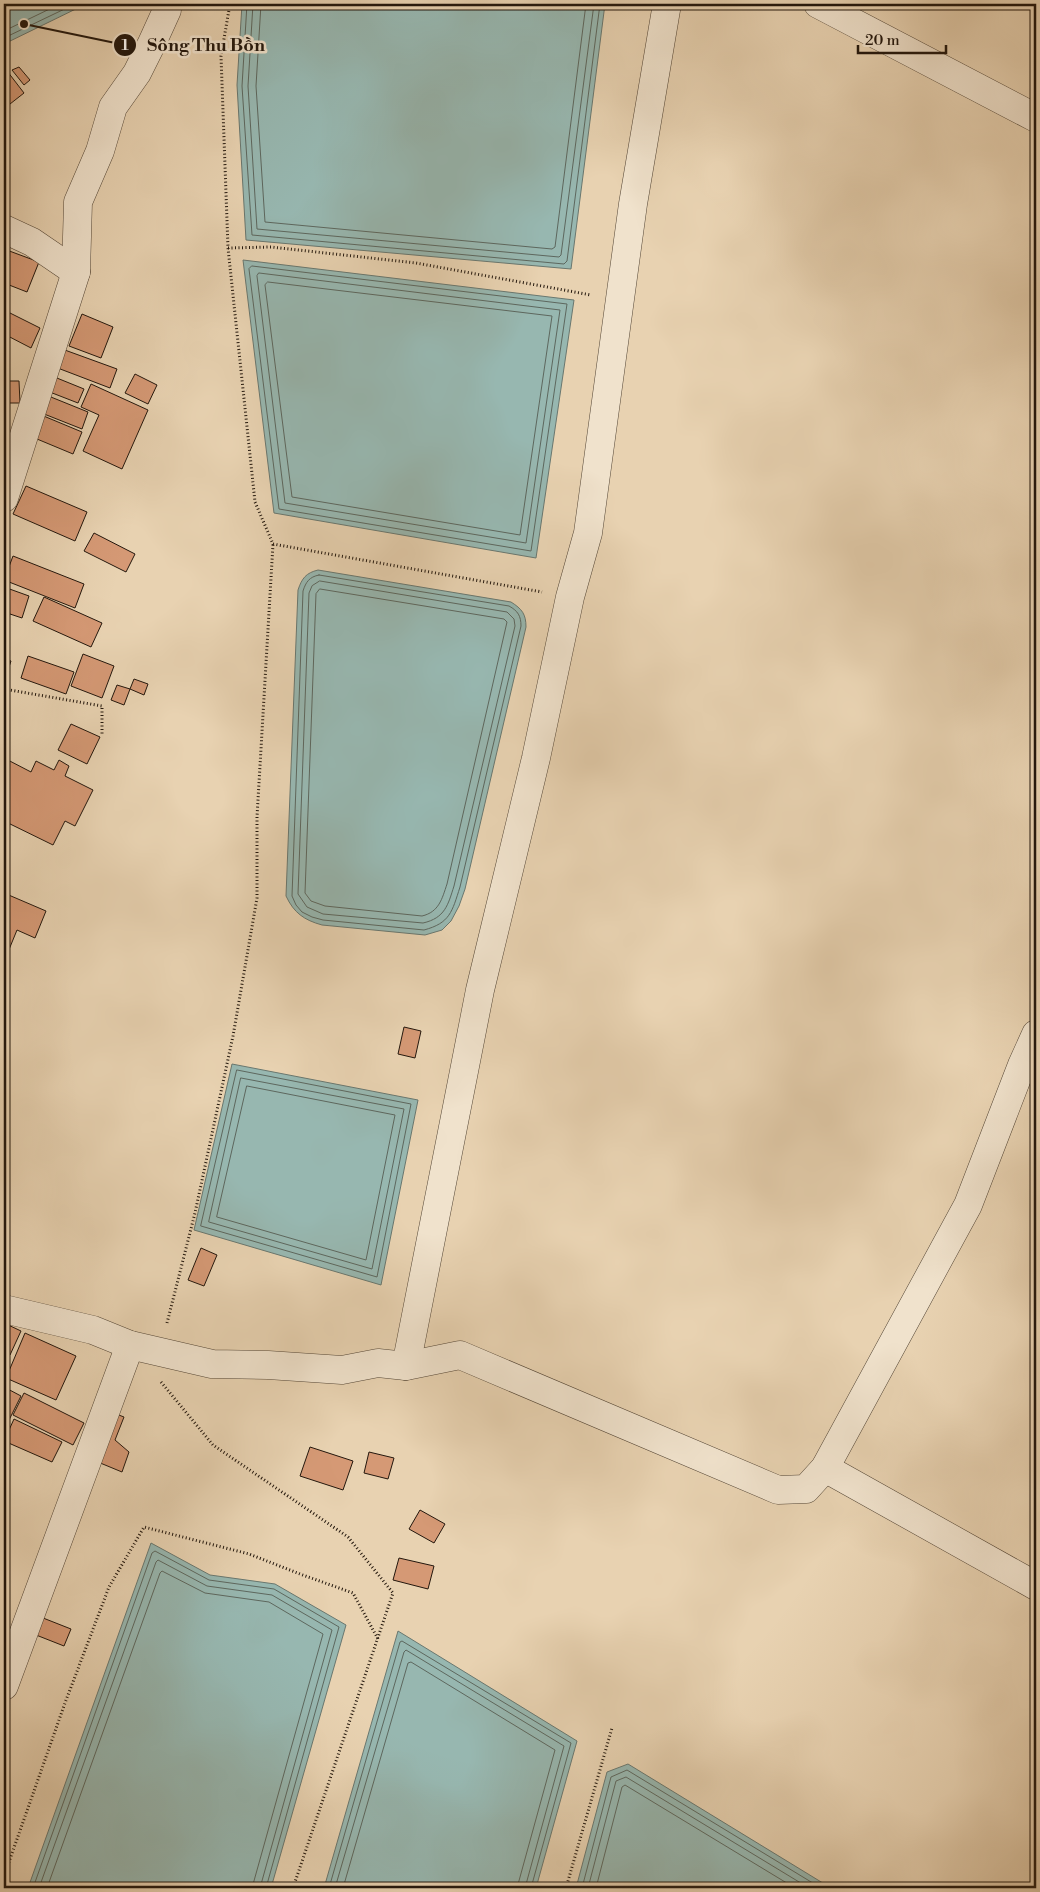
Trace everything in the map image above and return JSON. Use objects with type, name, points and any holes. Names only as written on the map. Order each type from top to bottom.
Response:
[{"type":"street","points":[[4,498],[76,272],[78,202],[100,151],[113,107],[152,43],[167,10],[167,4]]},
{"type":"street","points":[[406,1366],[480,990],[536,758],[570,596],[588,533],[633,204],[667,4]]},
{"type":"street","points":[[818,4],[1036,118]]},
{"type":"street","points":[[4,230],[32,242],[76,272]]},
{"type":"street","points":[[4,1309],[93,1330],[130,1345],[212,1364],[268,1365],[342,1370],[378,1363],[406,1366],[460,1355],[778,1490],[806,1489],[825,1468],[968,1206],[1022,1065],[1036,1034]]},
{"type":"street","points":[[4,1686],[130,1345]]},
{"type":"street","points":[[825,1468],[1036,1586]]},
{"type":"path","points":[[160,1351],[195,1213],[235,1026],[257,898],[257,817],[273,544],[254,502],[228,248],[221,56],[230,4]]},
{"type":"path","points":[[228,248],[271,247],[416,263],[619,300]]},
{"type":"path","points":[[273,544],[570,596]]},
{"type":"path","points":[[4,689],[102,706],[102,735]]},
{"type":"path","points":[[130,1345],[213,1445],[348,1537],[393,1594],[293,1888]]},
{"type":"path","points":[[4,1876],[65,1703],[109,1587],[144,1527],[249,1554],[353,1593],[378,1639]]},
{"type":"path","points":[[566,1888],[612,1728]]},
{"type":"water","points":[[4,4],[86,4],[4,44]]},
{"type":"water","points":[[242,4],[605,4],[571,269],[246,240],[237,85]]},
{"type":"water","points":[[243,260],[574,300],[536,558],[274,513]]},
{"type":"water","points":[[318,570],[511,602],[524,615],[526,627],[465,889],[451,921],[442,930],[425,935],[322,925],[300,915],[292,907],[286,896],[298,590],[305,577]]},
{"type":"water","points":[[232,1064],[418,1100],[381,1285],[194,1230]]},
{"type":"water","points":[[151,1543],[210,1575],[275,1584],[346,1625],[271,1888],[28,1888]]},
{"type":"water","points":[[398,1631],[577,1741],[536,1888],[324,1888]]},
{"type":"water","points":[[628,1764],[831,1888],[576,1888],[607,1772]]},
{"type":"building","points":[[4,67],[24,93],[10,104],[4,96]]},
{"type":"building","points":[[19,67],[30,80],[24,85],[12,70]]},
{"type":"building","points":[[4,249],[39,262],[27,292],[4,283]]},
{"type":"building","points":[[4,310],[40,328],[31,348],[4,334]]},
{"type":"building","points":[[82,314],[113,327],[101,358],[69,346]]},
{"type":"building","points":[[62,349],[117,369],[110,388],[55,367]]},
{"type":"building","points":[[47,374],[84,389],[78,403],[42,389]]},
{"type":"building","points":[[135,374],[157,385],[148,404],[125,393]]},
{"type":"building","points":[[4,381],[19,381],[20,403],[4,403]]},
{"type":"building","points":[[91,384],[148,410],[122,469],[83,451],[99,415],[81,407]]},
{"type":"building","points":[[41,393],[88,412],[82,429],[34,410]]},
{"type":"building","points":[[34,412],[82,432],[73,454],[25,434]]},
{"type":"building","points":[[26,486],[87,512],[75,541],[13,514]]},
{"type":"building","points":[[94,533],[135,554],[126,572],[84,551]]},
{"type":"building","points":[[13,556],[84,584],[75,608],[4,580]]},
{"type":"building","points":[[4,587],[29,596],[22,618],[4,612]]},
{"type":"building","points":[[44,597],[102,623],[91,647],[33,621]]},
{"type":"building","points":[[83,654],[114,666],[102,698],[71,686]]},
{"type":"building","points":[[28,656],[74,672],[66,694],[21,678]]},
{"type":"building","points":[[4,659],[11,661],[4,682]]},
{"type":"building","points":[[134,679],[148,684],[144,695],[130,689]]},
{"type":"building","points":[[117,685],[130,689],[124,705],[111,700]]},
{"type":"building","points":[[71,724],[100,737],[87,764],[58,750]]},
{"type":"building","points":[[4,758],[31,772],[36,761],[54,770],[59,760],[69,766],[65,776],[93,790],[75,826],[65,821],[53,845],[4,821]]},
{"type":"building","points":[[4,893],[46,911],[35,938],[17,930],[8,952],[4,951]]},
{"type":"building","points":[[404,1027],[421,1031],[415,1058],[398,1054]]},
{"type":"building","points":[[201,1248],[217,1255],[204,1286],[188,1280]]},
{"type":"building","points":[[4,1323],[21,1331],[10,1355],[4,1352]]},
{"type":"building","points":[[25,1333],[76,1356],[56,1400],[6,1378]]},
{"type":"building","points":[[4,1387],[21,1396],[4,1430]]},
{"type":"building","points":[[24,1393],[84,1423],[73,1445],[13,1415]]},
{"type":"building","points":[[111,1412],[124,1417],[115,1440],[129,1452],[122,1472],[93,1460]]},
{"type":"building","points":[[14,1419],[62,1442],[52,1462],[4,1441]]},
{"type":"building","points":[[310,1447],[353,1461],[343,1490],[300,1476]]},
{"type":"building","points":[[369,1452],[394,1458],[388,1479],[364,1473]]},
{"type":"building","points":[[420,1510],[445,1524],[434,1543],[409,1529]]},
{"type":"building","points":[[399,1558],[434,1566],[428,1589],[393,1580]]},
{"type":"building","points":[[38,1616],[71,1629],[64,1646],[31,1633]]},
{"type":"place","name":"Sông Thu Bồn","points":[[24,24]]}]
